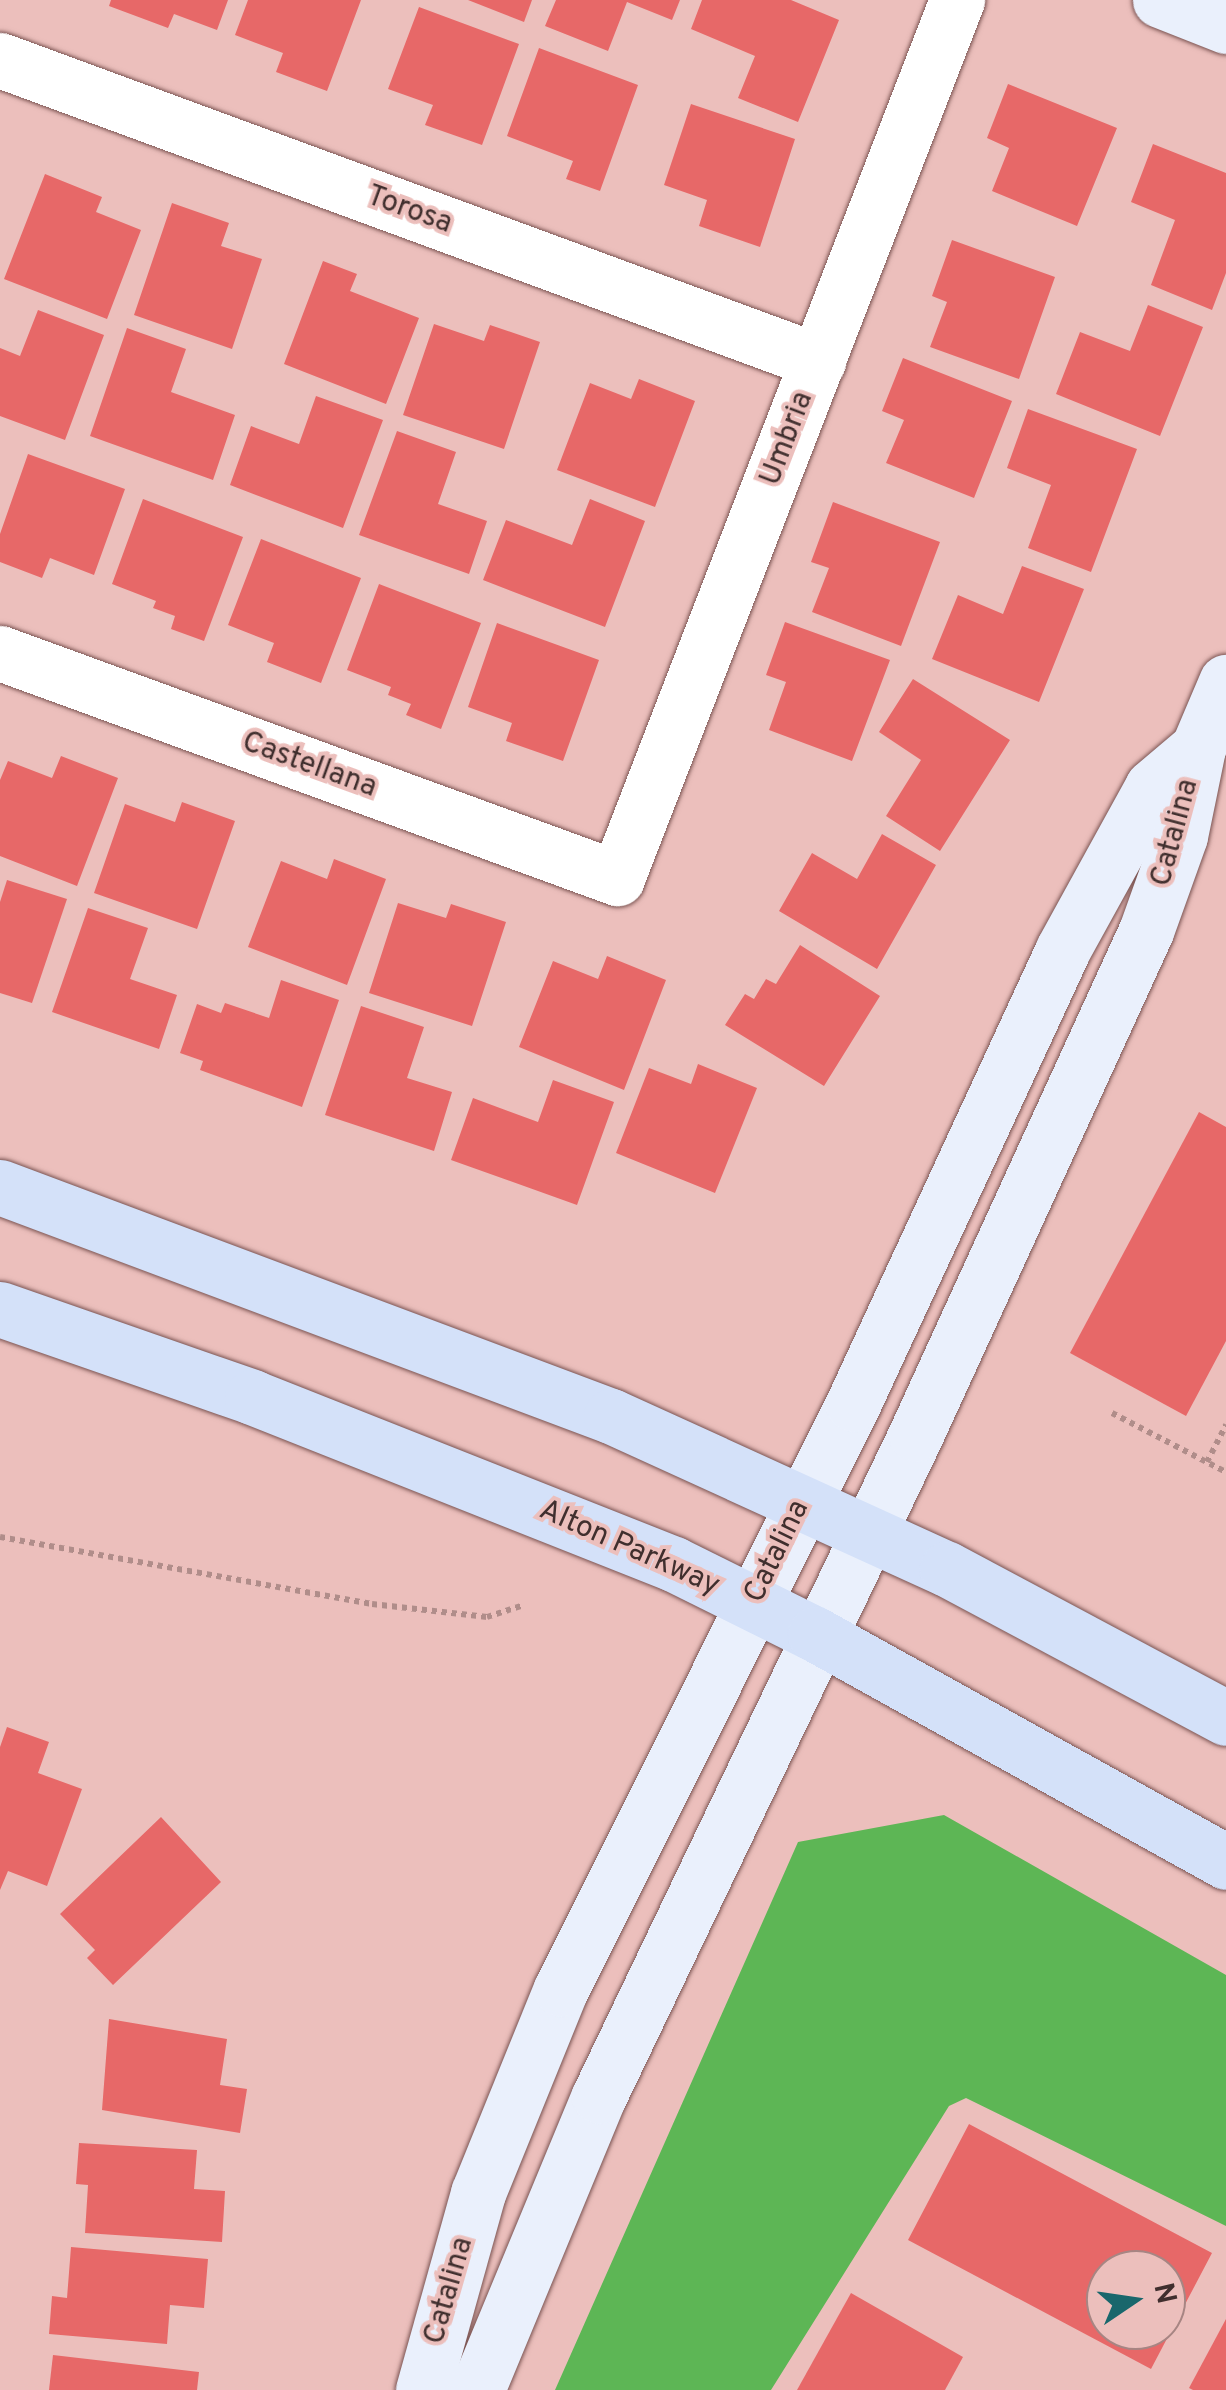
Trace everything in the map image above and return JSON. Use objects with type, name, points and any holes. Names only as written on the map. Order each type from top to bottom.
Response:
[{"type":"main road","points":[[0,1187],[612,1416],[869,1533],[1074,1633],[1226,1718]]},
{"type":"main road","name":"Alton Parkway","points":[[0,1308],[503,1494],[674,1564],[815,1634],[1226,1862]]},
{"type":"street","name":"Umbria","points":[[618,878],[957,0]]},
{"type":"street","points":[[1160,0],[1226,26]]},
{"type":"street","name":"Torosa","points":[[0,60],[818,362]]},
{"type":"street","name":"Castellana","points":[[0,653],[618,878]]},
{"type":"street","name":"Catalina","points":[[478,2390],[599,2096],[815,1634],[869,1533],[1146,931],[1180,836],[1198,748],[1226,682]]},
{"type":"street","name":"Catalina","points":[[423,2390],[478,2193],[560,1989],[802,1503],[1062,951],[1152,787],[1198,748]]},
{"type":"path","points":[[1112,1412],[1226,1472]]},
{"type":"path","points":[[1208,1462],[1226,1426]]},
{"type":"path","points":[[0,1536],[372,1604],[487,1617],[521,1606]]},
{"type":"green space","points":[[944,1815],[1226,1975],[1226,2226],[966,2098],[949,2106],[771,2390],[555,2390],[798,1842]]},
{"type":"building","points":[[111,0],[228,0],[217,30],[174,14],[168,28],[109,6]]},
{"type":"building","points":[[248,0],[361,0],[327,91],[276,72],[283,53],[235,35]]},
{"type":"building","points":[[468,0],[532,0],[524,22]]},
{"type":"building","points":[[556,0],[680,0],[672,20],[627,2],[608,51],[545,26]]},
{"type":"building","points":[[702,0],[791,0],[839,20],[798,122],[738,98],[755,56],[691,29]]},
{"type":"building","points":[[419,7],[519,44],[482,145],[425,125],[433,105],[388,89]]},
{"type":"building","points":[[539,48],[638,85],[600,191],[566,179],[573,161],[507,136]]},
{"type":"building","points":[[1008,84],[1117,128],[1077,226],[992,191],[1009,148],[987,138]]},
{"type":"building","points":[[691,104],[795,139],[760,247],[699,226],[707,200],[664,185]]},
{"type":"building","points":[[1153,144],[1226,173],[1226,273],[1212,310],[1151,285],[1175,220],[1131,202]]},
{"type":"building","points":[[45,174],[102,197],[96,212],[141,230],[107,319],[4,279]]},
{"type":"building","points":[[172,203],[229,223],[221,246],[262,259],[232,349],[134,315]]},
{"type":"building","points":[[952,240],[1055,277],[1019,379],[930,347],[947,302],[932,296]]},
{"type":"building","points":[[323,261],[357,274],[350,291],[419,318],[386,404],[284,364]]},
{"type":"building","points":[[1148,305],[1203,327],[1160,436],[1056,394],[1080,332],[1130,351]]},
{"type":"building","points":[[38,310],[104,335],[65,440],[0,416],[0,348],[20,356]]},
{"type":"building","points":[[434,324],[484,341],[490,325],[540,342],[504,449],[403,415]]},
{"type":"building","points":[[127,328],[186,349],[171,392],[235,415],[213,480],[90,436]]},
{"type":"building","points":[[903,358],[1012,401],[974,498],[886,463],[904,420],[882,411]]},
{"type":"building","points":[[639,379],[695,401],[655,507],[557,470],[590,383],[631,399]]},
{"type":"building","points":[[316,396],[383,420],[343,528],[230,485],[251,426],[299,444]]},
{"type":"building","points":[[1028,409],[1137,449],[1091,572],[1028,548],[1051,485],[1007,468]]},
{"type":"building","points":[[397,431],[456,452],[438,504],[487,521],[469,574],[359,535]]},
{"type":"building","points":[[28,454],[125,489],[94,575],[50,558],[42,578],[0,562],[0,534]]},
{"type":"building","points":[[143,499],[243,537],[204,641],[171,629],[175,616],[153,608],[156,601],[112,584]]},
{"type":"building","points":[[590,499],[645,521],[605,627],[483,580],[506,520],[572,545]]},
{"type":"building","points":[[833,502],[940,542],[901,646],[812,612],[829,568],[811,562]]},
{"type":"building","points":[[261,539],[361,578],[321,683],[267,662],[274,643],[228,625]]},
{"type":"building","points":[[1022,566],[1084,589],[1039,702],[932,659],[958,595],[1003,614]]},
{"type":"building","points":[[379,584],[481,623],[441,729],[406,715],[411,704],[388,695],[391,687],[347,670]]},
{"type":"building","points":[[785,622],[890,660],[852,761],[769,730],[786,682],[766,675]]},
{"type":"building","points":[[497,623],[599,660],[563,761],[506,741],[512,723],[468,707]]},
{"type":"building","points":[[913,679],[1010,740],[940,851],[886,816],[921,760],[879,732]]},
{"type":"building","points":[[61,756],[118,778],[77,886],[0,856],[0,780],[8,761],[52,778]]},
{"type":"building","points":[[182,802],[235,821],[197,929],[94,893],[125,804],[175,822]]},
{"type":"building","points":[[882,834],[936,865],[877,969],[779,911],[812,853],[857,879]]},
{"type":"building","points":[[334,859],[386,879],[347,985],[248,947],[281,861],[327,879]]},
{"type":"building","points":[[7,880],[67,899],[32,1003],[0,993],[0,902]]},
{"type":"building","points":[[398,903],[446,918],[451,904],[506,922],[472,1026],[369,993]]},
{"type":"building","points":[[88,908],[148,928],[130,979],[177,995],[159,1049],[52,1012]]},
{"type":"building","points":[[800,945],[880,996],[824,1086],[725,1025],[745,994],[754,999],[766,979],[776,984]]},
{"type":"building","points":[[607,956],[666,980],[624,1090],[519,1047],[553,961],[598,979]]},
{"type":"building","points":[[281,980],[339,1000],[302,1107],[200,1070],[203,1061],[180,1053],[197,1004],[221,1013],[225,1003],[269,1018]]},
{"type":"building","points":[[361,1006],[424,1027],[407,1078],[452,1092],[434,1151],[325,1115]]},
{"type":"building","points":[[698,1064],[757,1088],[715,1193],[616,1153],[649,1068],[691,1084]]},
{"type":"building","points":[[553,1080],[614,1102],[577,1205],[451,1160],[473,1098],[538,1122]]},
{"type":"building","points":[[1199,1112],[1226,1127],[1226,1341],[1186,1416],[1070,1353]]},
{"type":"building","points":[[7,1727],[49,1742],[38,1773],[82,1789],[47,1886],[8,1871],[0,1890],[0,1747]]},
{"type":"building","points":[[161,1817],[221,1882],[113,1985],[87,1958],[95,1950],[60,1914]]},
{"type":"building","points":[[109,2019],[227,2039],[220,2085],[247,2089],[240,2133],[102,2110]]},
{"type":"building","points":[[969,2124],[1212,2253],[1186,2302],[1186,2250],[1086,2250],[1086,2334],[908,2240]]},
{"type":"building","points":[[79,2143],[197,2150],[194,2189],[225,2191],[222,2242],[85,2233],[88,2185],[76,2184]]},
{"type":"building","points":[[71,2247],[208,2259],[204,2308],[170,2305],[167,2344],[49,2334],[52,2296],[67,2298]]},
{"type":"building","points":[[851,2293],[963,2357],[945,2390],[797,2390]]},
{"type":"building","points":[[1226,2319],[1226,2390],[1189,2388]]},
{"type":"building","points":[[1115,2350],[1161,2350],[1151,2369]]},
{"type":"building","points":[[53,2355],[199,2372],[197,2390],[49,2390]]}]
